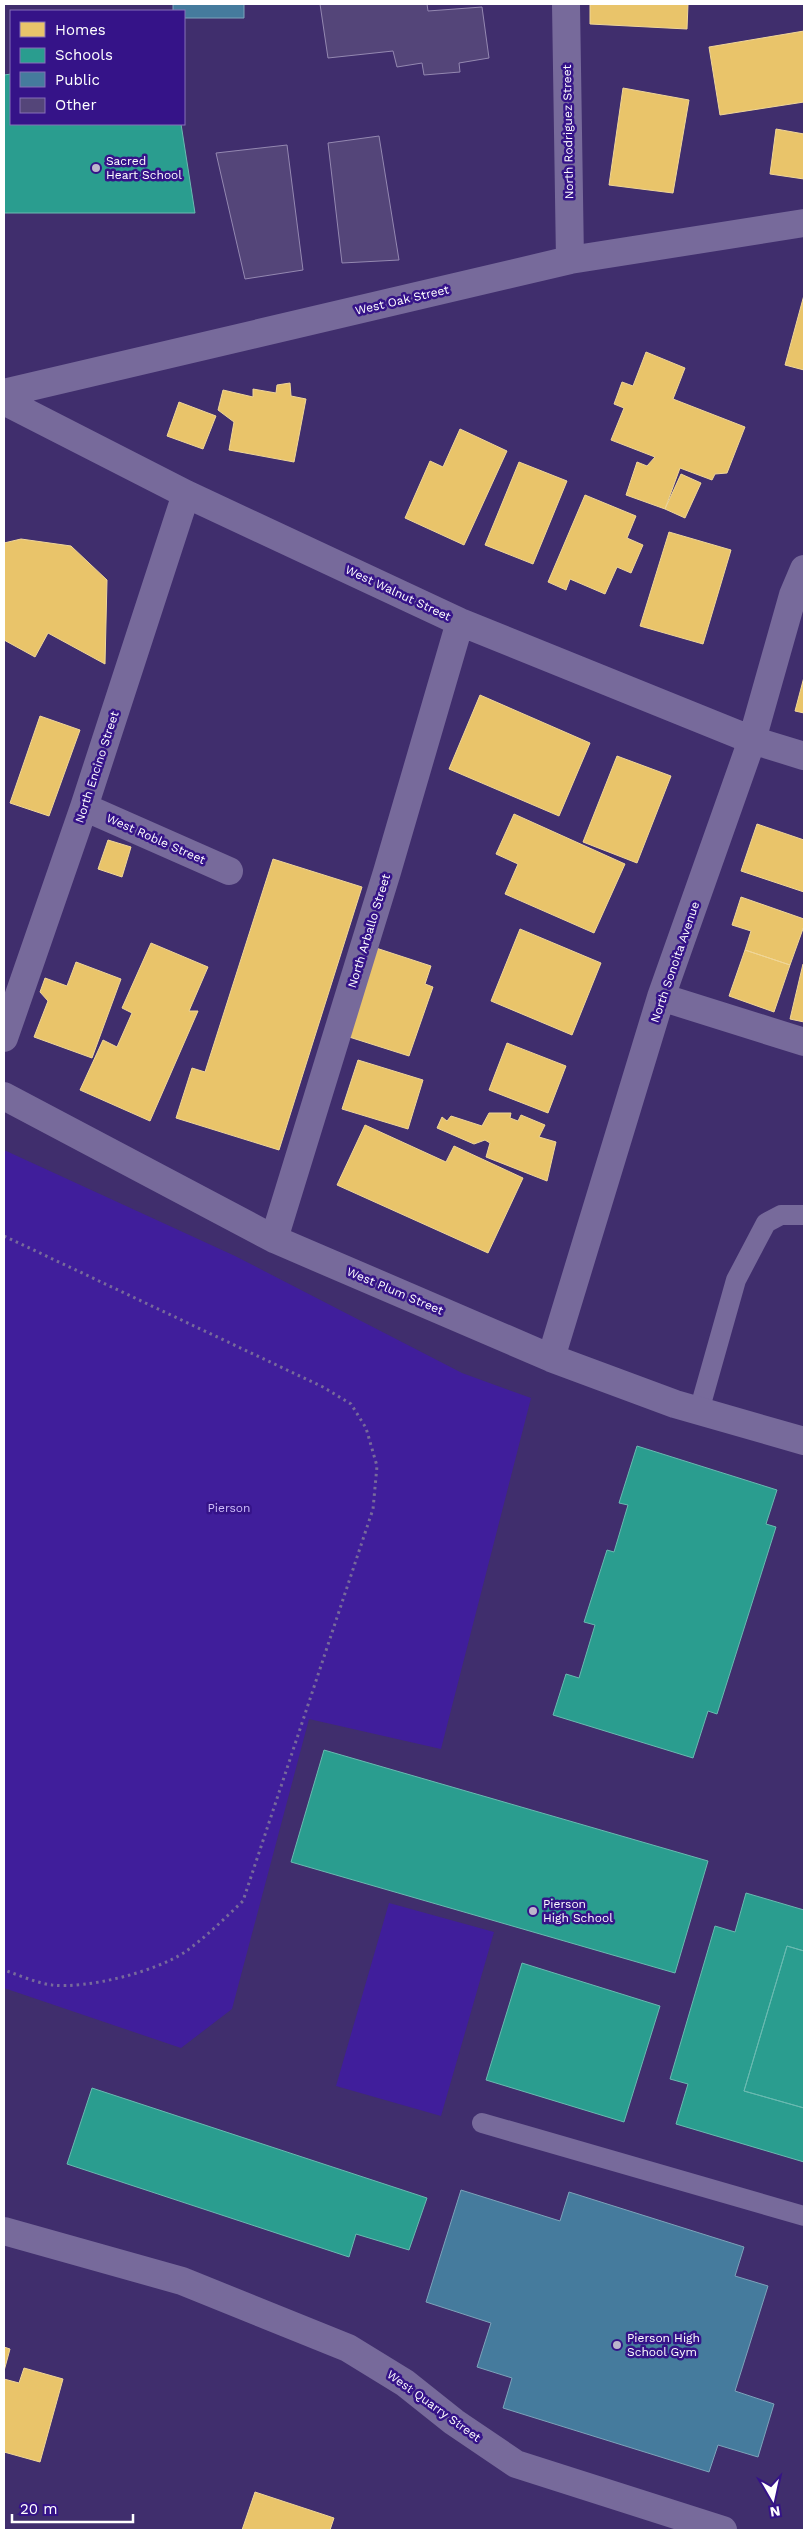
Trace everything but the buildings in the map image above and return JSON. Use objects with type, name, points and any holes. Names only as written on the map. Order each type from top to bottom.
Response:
[{"type":"street","name":"North Rodriguez Street","points":[[566,4],[570,260]]},
{"type":"street","name":"West Oak Street","points":[[4,393],[570,260],[804,223]]},
{"type":"street","name":"West Walnut Street","points":[[4,401],[186,494],[460,622],[752,740],[804,756]]},
{"type":"street","name":"North Encino Street","points":[[4,1038],[84,807],[186,494]]},
{"type":"street","name":"North Sonoita Avenue","points":[[551,1358],[661,997],[752,740],[793,595],[804,569]]},
{"type":"street","name":"North Arballo Street","points":[[274,1239],[387,872],[460,622]]},
{"type":"street","name":"West Roble Street","points":[[84,807],[228,871]]},
{"type":"street","points":[[661,997],[804,1042]]},
{"type":"street","name":"West Plum Street","points":[[4,1096],[274,1239],[551,1358],[699,1411],[804,1441]]},
{"type":"street","name":"West Quarry Street","points":[[4,2231],[182,2281],[348,2348],[405,2383],[454,2422],[516,2464],[723,2530]]},
{"type":"lane","points":[[699,1411],[736,1280],[766,1223],[781,1215],[804,1215]]},
{"type":"lane","points":[[482,2124],[804,2216]]},
{"type":"path","points":[[4,1236],[351,1404],[366,1428],[377,1466],[374,1509],[243,1901],[215,1928],[183,1953],[119,1978],[79,1986],[51,1985],[4,1970]]},
{"type":"green space","name":"Pierson","points":[[4,1150],[235,1256],[462,1373],[531,1398],[441,1749],[309,1719],[232,2009],[181,2048],[4,1988]]},
{"type":"green space","points":[[389,1903],[494,1932],[441,2116],[336,2086]]},
{"type":"place","name":"Sacred Heart School","points":[[96,168]]},
{"type":"place","name":"Pierson High School","points":[[533,1911]]},
{"type":"place","name":"Pierson High School Gym","points":[[617,2345]]}]
